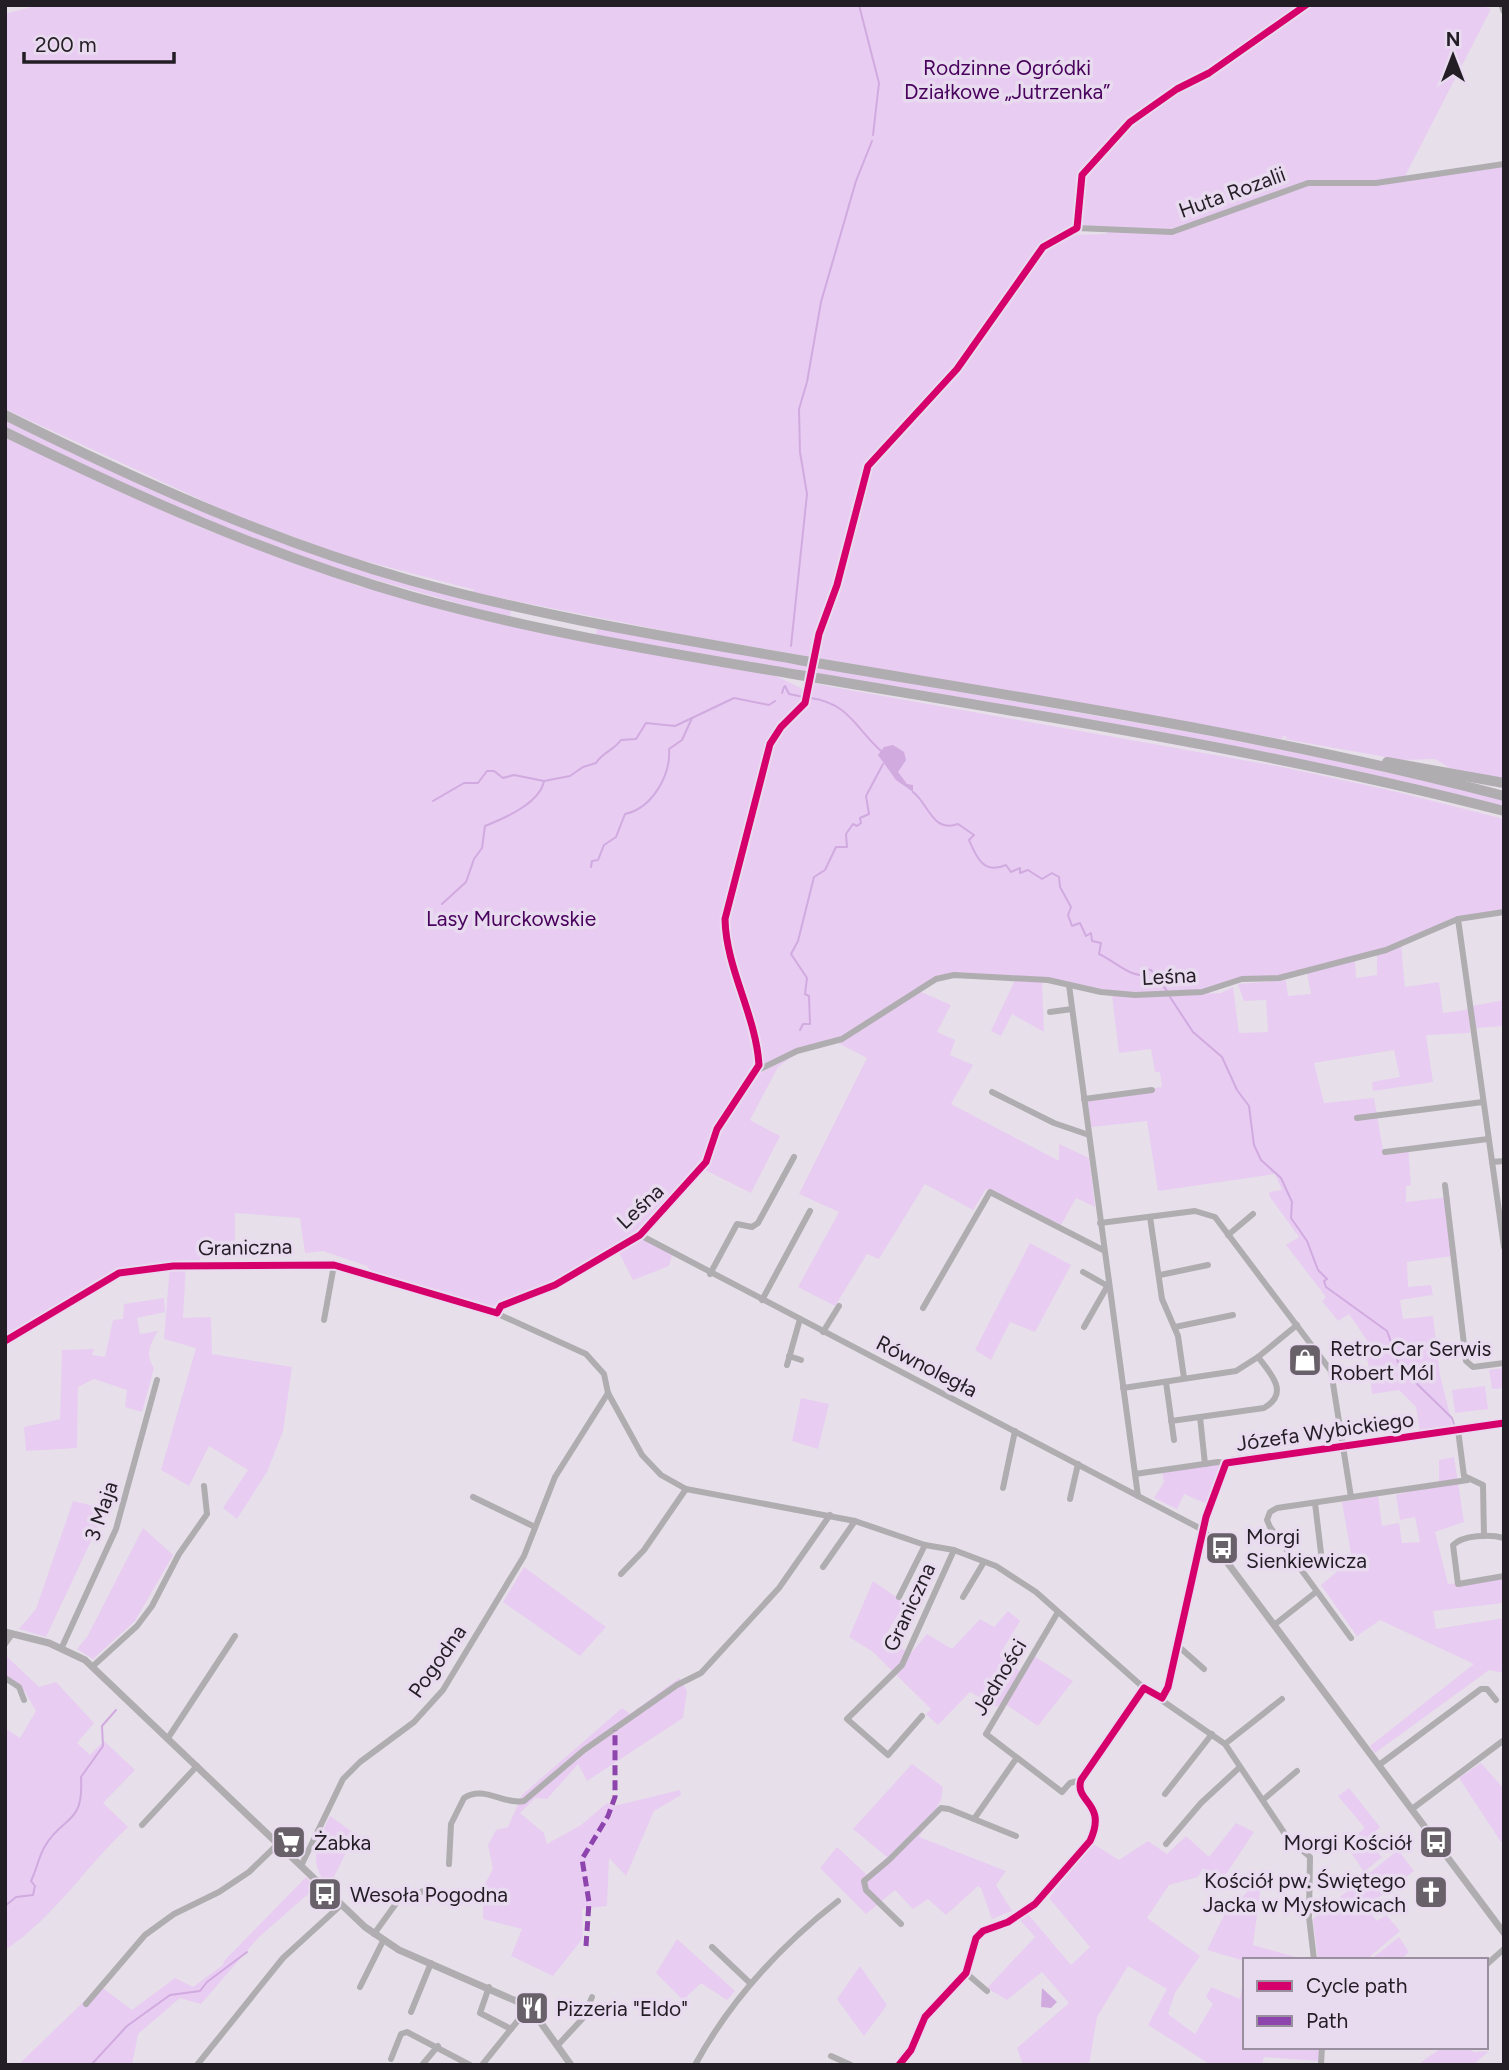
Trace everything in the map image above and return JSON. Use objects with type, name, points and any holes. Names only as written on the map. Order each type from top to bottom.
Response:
[{"type":"highway","points":[[5,415],[147,483],[259,530],[341,559],[461,594],[601,625],[1346,759],[1504,796]]},
{"type":"highway","points":[[5,432],[227,533],[333,572],[465,610],[637,647],[1264,757],[1504,812]]},
{"type":"highway","points":[[1346,759],[1402,763],[1504,783]]},
{"type":"street","points":[[1502,5],[1504,11]]},
{"type":"street","name":"Huta Rozalii","points":[[1219,65],[1130,121],[1082,174],[1077,228],[1172,232],[1308,183],[1376,183],[1504,164]]},
{"type":"street","name":"Leśna","points":[[498,1313],[505,1303],[555,1285],[640,1235],[706,1162],[717,1129],[756,1071],[797,1051],[842,1039],[943,976],[1048,980],[1135,995],[1202,992],[1242,979],[1279,978],[1386,950],[1458,919],[1504,912]]},
{"type":"street","points":[[1458,919],[1504,1247]]},
{"type":"street","points":[[1069,985],[1107,1285],[1138,1496]]},
{"type":"street","points":[[1050,1012],[1072,1009]]},
{"type":"street","points":[[1084,1099],[1152,1090]]},
{"type":"street","points":[[992,1092],[1054,1123],[1089,1135]]},
{"type":"street","points":[[1357,1118],[1483,1102]]},
{"type":"street","points":[[1384,1152],[1488,1139]]},
{"type":"street","points":[[710,1275],[737,1224],[752,1227],[758,1223],[794,1157]]},
{"type":"street","points":[[1492,1162],[1504,1161]]},
{"type":"street","points":[[1446,1185],[1466,1361],[1473,1367],[1504,1363]]},
{"type":"street","points":[[923,1308],[990,1192],[1103,1250]]},
{"type":"street","points":[[762,1300],[810,1211]]},
{"type":"street","points":[[1100,1223],[1204,1211],[1215,1217],[1333,1374],[1352,1497]]},
{"type":"street","points":[[1228,1235],[1253,1214]]},
{"type":"street","points":[[1150,1217],[1162,1298],[1169,1320],[1175,1327],[1184,1378]]},
{"type":"street","name":"Równoległa","points":[[640,1235],[710,1275],[800,1319],[1203,1531]]},
{"type":"street","points":[[324,1320],[334,1265]]},
{"type":"street","name":"Graniczna","points":[[5,1341],[119,1273],[173,1266],[334,1265],[498,1313],[594,1360],[604,1374],[608,1393],[642,1455],[661,1475],[687,1489],[709,1496],[830,1515],[925,1545],[954,1550],[984,1562],[1036,1592],[1144,1688],[1225,1744],[1287,1837],[1305,1851],[1312,1862],[1308,1904],[1314,1958]]},
{"type":"street","points":[[1160,1275],[1208,1265]]},
{"type":"street","points":[[1083,1272],[1107,1285]]},
{"type":"street","points":[[1084,1327],[1107,1285]]},
{"type":"street","points":[[823,1332],[839,1306]]},
{"type":"street","points":[[1175,1327],[1233,1315]]},
{"type":"street","points":[[787,1365],[800,1319]]},
{"type":"street","points":[[1123,1388],[1226,1374],[1258,1357],[1297,1325]]},
{"type":"street","points":[[789,1356],[801,1360]]},
{"type":"street","points":[[1171,1421],[1264,1408],[1274,1401],[1278,1385],[1258,1357]]},
{"type":"street","name":"3 Maja","points":[[62,1647],[116,1529],[158,1380]]},
{"type":"street","points":[[1166,1382],[1174,1440]]},
{"type":"street","name":"Pogodna","points":[[301,1866],[344,1779],[360,1762],[414,1722],[443,1690],[524,1556],[555,1477],[608,1393]]},
{"type":"street","points":[[1200,1417],[1205,1464]]},
{"type":"street","name":"Józefa Wybickiego","points":[[1135,1474],[1504,1423]]},
{"type":"street","points":[[1458,1430],[1464,1476],[1468,1480]]},
{"type":"street","points":[[1003,1488],[1015,1432]]},
{"type":"street","name":"Józefa Wybickiego","points":[[1162,1698],[1168,1687],[1203,1531],[1226,1463]]},
{"type":"street","points":[[1070,1499],[1079,1464]]},
{"type":"street","points":[[1351,1638],[1267,1520],[1270,1512],[1277,1508],[1468,1480],[1482,1483],[1484,1536]]},
{"type":"street","points":[[93,1666],[138,1626],[152,1605],[179,1554],[207,1514],[204,1486]]},
{"type":"street","points":[[621,1574],[644,1550],[687,1489]]},
{"type":"street","points":[[473,1497],[535,1527]]},
{"type":"street","points":[[1315,1503],[1321,1553]]},
{"type":"street","points":[[449,1864],[452,1824],[464,1798],[481,1793],[516,1802],[524,1801],[584,1750],[711,1663],[779,1588],[830,1515]]},
{"type":"street","points":[[823,1567],[855,1521]]},
{"type":"street","points":[[1203,1531],[1504,1933]]},
{"type":"street","points":[[1504,1538],[1484,1536],[1454,1542],[1458,1584],[1504,1576]]},
{"type":"street","name":"Graniczna","points":[[900,1597],[925,1545]]},
{"type":"street","name":"Graniczna","points":[[922,1716],[888,1755],[847,1718],[902,1665],[954,1550]]},
{"type":"street","points":[[963,1597],[984,1562]]},
{"type":"street","points":[[1274,1625],[1317,1592]]},
{"type":"street","name":"Jedności","points":[[1017,1759],[987,1738],[987,1729],[1058,1612]]},
{"type":"street","points":[[5,1644],[8,1633],[62,1647],[93,1666],[374,1934],[383,1941],[489,1987],[528,2008],[571,2065]]},
{"type":"street","points":[[168,1738],[235,1636]]},
{"type":"street","points":[[1177,1645],[1204,1669]]},
{"type":"street","points":[[5,1678],[19,1688],[24,1700]]},
{"type":"street","points":[[899,2065],[911,2050],[925,2017],[966,1973],[976,1938],[988,1928],[1008,1922],[1034,1904],[1090,1841],[1096,1829],[1096,1814],[1081,1793],[1081,1780],[1144,1688]]},
{"type":"street","points":[[1379,1765],[1480,1689],[1487,1689],[1496,1700]]},
{"type":"street","points":[[1225,1744],[1282,1699]]},
{"type":"street","points":[[1166,1794],[1212,1734]]},
{"type":"street","points":[[1412,1809],[1504,1740]]},
{"type":"street","points":[[974,1819],[1017,1759],[1062,1792],[1070,1783],[1081,1780]]},
{"type":"street","points":[[142,1825],[197,1766]]},
{"type":"street","points":[[1166,1844],[1200,1803],[1240,1767]]},
{"type":"street","points":[[1264,1799],[1297,1771]]},
{"type":"street","points":[[901,1924],[866,1890],[864,1881],[890,1860],[941,1808],[1016,1836]]},
{"type":"street","points":[[86,2004],[145,1935],[174,1914],[219,1892],[249,1872],[278,1844]]},
{"type":"street","points":[[374,1934],[400,1898],[424,1891]]},
{"type":"street","points":[[695,2065],[714,2031],[750,1983],[838,1901]]},
{"type":"street","points":[[197,2065],[283,1958],[341,1905]]},
{"type":"street","points":[[360,1987],[383,1941]]},
{"type":"street","points":[[712,1947],[750,1983]]},
{"type":"street","points":[[1488,1963],[1504,1949]]},
{"type":"street","points":[[411,2012],[431,1963]]},
{"type":"street","points":[[966,1973],[987,1991]]},
{"type":"street","points":[[489,1987],[480,2013],[511,2029]]},
{"type":"street","points":[[558,2045],[584,2017],[592,1997]]},
{"type":"street","points":[[482,2065],[528,2008]]},
{"type":"street","points":[[391,2059],[403,2032],[438,2046],[470,2065]]},
{"type":"street","points":[[422,2065],[438,2046]]},
{"type":"street","points":[[831,2056],[851,2065]]},
{"type":"green space","name":"Rodzinne Ogródki Działkowe „Jutrzenka”","points":[[39,5],[1480,5],[1491,9],[1403,180],[1504,167],[1504,780],[1450,768],[1435,759],[1403,760],[1284,739],[1288,737],[1283,736],[1282,739],[691,636],[471,592],[475,590],[346,556],[234,515],[5,409],[5,14]],"holes":[[[1217,70],[1161,104],[1130,129],[1085,176],[1080,213],[1083,225],[1113,229],[1105,234],[1052,236],[1074,224],[1079,177],[1128,121],[1148,102]]]},
{"type":"green space","points":[[5,419],[186,504],[511,610],[510,618],[313,562],[188,514],[5,428]]},
{"type":"green space","name":"Lasy Murckowskie","points":[[5,437],[199,527],[361,587],[770,673],[809,692],[811,683],[1282,767],[1504,819],[1504,910],[1458,916],[1386,949],[1280,976],[1242,978],[1202,991],[1137,994],[1074,985],[944,974],[841,1038],[796,1050],[754,1070],[719,1123],[705,1161],[646,1225],[546,1286],[493,1309],[372,1274],[367,1266],[323,1251],[305,1253],[300,1218],[235,1213],[235,1245],[201,1247],[200,1264],[186,1264],[183,1318],[211,1317],[212,1354],[292,1367],[283,1431],[267,1472],[237,1519],[223,1508],[248,1470],[209,1446],[189,1486],[161,1470],[196,1348],[164,1339],[170,1264],[117,1272],[5,1336]]},
{"type":"green space","points":[[597,628],[1217,737],[1504,799],[1504,807],[596,635]]},
{"type":"green space","points":[[1401,945],[1405,987],[1439,982],[1443,1013],[1466,1010],[1469,1007],[1470,1033],[1426,1035],[1433,1082],[1373,1091],[1372,1082],[1400,1077],[1394,1050],[1314,1063],[1324,1103],[1374,1098],[1383,1150],[1408,1147],[1411,1185],[1406,1186],[1406,1202],[1450,1197],[1453,1256],[1407,1262],[1408,1287],[1431,1285],[1433,1295],[1400,1300],[1403,1319],[1433,1316],[1440,1375],[1453,1427],[1420,1432],[1416,1407],[1399,1390],[1372,1394],[1368,1362],[1362,1352],[1370,1345],[1349,1314],[1338,1321],[1322,1301],[1326,1297],[1286,1245],[1299,1237],[1270,1197],[1269,1192],[1282,1190],[1275,1174],[1158,1191],[1147,1121],[1091,1127],[1087,1096],[1162,1087],[1160,1072],[1155,1072],[1151,1049],[1119,1053],[1112,996],[1221,993],[1233,987],[1239,1033],[1268,1032],[1266,1000],[1244,1001],[1238,984],[1286,980],[1288,996],[1311,994],[1307,973],[1355,961],[1356,978],[1377,975],[1377,955]]},
{"type":"green space","points":[[1016,978],[1042,982],[1044,1032],[1012,1014],[1001,1036],[991,1031]]},
{"type":"green space","points":[[921,992],[951,1005],[937,1032],[955,1040],[950,1055],[973,1065],[951,1104],[1059,1161],[1059,1144],[1089,1158],[1095,1207],[1076,1198],[1061,1225],[986,1189],[973,1210],[925,1184],[879,1259],[867,1254],[835,1306],[798,1287],[839,1212],[799,1194],[867,1058],[838,1043]]},
{"type":"green space","points":[[1504,1000],[1504,1026],[1476,1028],[1472,1006]]},
{"type":"green space","points":[[796,1054],[778,1067],[750,1120],[780,1136],[751,1193],[703,1169],[719,1131],[755,1076]]},
{"type":"green space","points":[[642,1238],[672,1255],[669,1266],[633,1280],[618,1251]]},
{"type":"green space","points":[[1030,1243],[1071,1265],[1035,1332],[1010,1322],[991,1360],[975,1350]]},
{"type":"green space","points":[[164,1298],[165,1312],[137,1318],[140,1334],[158,1331],[150,1350],[154,1368],[142,1412],[125,1407],[127,1390],[94,1379],[78,1387],[77,1448],[26,1451],[24,1427],[60,1419],[62,1350],[94,1349],[92,1355],[105,1357],[113,1320],[123,1319],[124,1304]]},
{"type":"green space","points":[[1504,1368],[1504,1388],[1492,1389],[1489,1370]]},
{"type":"green space","points":[[1485,1386],[1488,1409],[1455,1413],[1452,1390]]},
{"type":"green space","points":[[801,1398],[829,1404],[818,1449],[792,1441]]},
{"type":"green space","points":[[1454,1457],[1464,1522],[1435,1532],[1448,1584],[1504,1579],[1504,1603],[1433,1611],[1436,1629],[1504,1618],[1504,1673],[1489,1670],[1375,1753],[1370,1746],[1474,1664],[1380,1620],[1357,1636],[1321,1585],[1352,1559],[1342,1502],[1378,1496],[1382,1526],[1399,1523],[1402,1543],[1420,1542],[1415,1517],[1400,1520],[1396,1495],[1439,1483],[1439,1460]]},
{"type":"green space","points":[[1219,1463],[1222,1466],[1207,1504],[1184,1494],[1177,1509],[1154,1498],[1164,1482],[1162,1471]]},
{"type":"green space","points":[[73,1501],[106,1509],[46,1637],[19,1629],[36,1609]]},
{"type":"green space","points":[[143,1528],[173,1555],[135,1621],[93,1659],[77,1649],[87,1637]]},
{"type":"green space","points":[[524,1567],[606,1627],[580,1656],[503,1602]]},
{"type":"green space","points":[[873,1581],[905,1603],[883,1640],[911,1653],[927,1634],[952,1649],[980,1619],[994,1627],[1008,1611],[1020,1621],[999,1656],[1020,1671],[1031,1654],[1073,1681],[1038,1726],[1002,1702],[997,1707],[970,1692],[938,1725],[926,1714],[931,1709],[873,1652],[849,1637]]},
{"type":"green space","points":[[5,1655],[39,1687],[56,1682],[94,1723],[77,1743],[90,1755],[104,1741],[135,1770],[103,1803],[128,1827],[39,1923],[5,1950],[5,1728],[20,1738],[36,1711],[25,1692],[5,1677]]},
{"type":"green space","points":[[679,1678],[687,1691],[683,1718],[587,1781],[578,1764],[547,1799],[535,1798],[520,1813],[544,1833],[547,1844],[581,1825],[607,1803],[614,1806],[680,1790],[681,1795],[654,1811],[626,1876],[609,1858],[607,1906],[582,1909],[583,1938],[553,1976],[511,1956],[522,1929],[483,1919],[483,1887],[493,1869],[488,1845],[496,1830],[508,1827],[522,1795],[622,1708],[630,1714]]},
{"type":"green space","points":[[1481,1763],[1504,1789],[1504,1840],[1501,1842],[1459,1778]]},
{"type":"green space","points":[[912,1764],[943,1787],[941,1800],[919,1837],[1006,1871],[996,1885],[1012,1911],[992,1919],[978,1886],[946,1915],[928,1899],[913,1909],[895,1890],[866,1914],[820,1868],[837,1847],[867,1875],[887,1857],[853,1829]]},
{"type":"green space","points":[[1349,1788],[1380,1827],[1366,1840],[1382,1857],[1364,1872],[1345,1844],[1365,1828],[1338,1796]]},
{"type":"green space","points":[[330,1816],[355,1834],[329,1887],[318,1870],[316,1853]]},
{"type":"green space","points":[[1236,1823],[1254,1832],[1221,1882],[1203,1868],[1198,1877],[1169,1885],[1147,1918],[1200,1956],[1175,1993],[1168,2014],[1195,2034],[1213,2004],[1206,1997],[1211,1987],[1240,1999],[1243,1980],[1243,2049],[1320,2049],[1320,2061],[1264,2057],[1262,2065],[1211,2065],[1148,2025],[1167,1989],[1128,1966],[1097,2017],[1089,2065],[1023,2065],[1017,2048],[1069,2003],[1042,1972],[1007,2000],[987,1988],[1035,1937],[1019,1919],[1028,1914],[1071,1965],[1090,1947],[1049,1898],[1092,1843],[1119,1860],[1148,1841],[1167,1854],[1186,1836],[1209,1857]]},
{"type":"green space","points":[[1398,1850],[1414,1871],[1366,1907],[1377,1921],[1386,1915],[1400,1931],[1368,1958],[1318,1958],[1313,1919]]},
{"type":"green space","points":[[306,1877],[316,1887],[258,1938],[201,2004],[180,1998],[138,2034],[132,2065],[18,2065],[100,1986],[132,2010],[175,1978],[193,1987],[223,1965]]},
{"type":"green space","points":[[1262,1877],[1253,1945],[1299,1958],[1243,1958],[1243,1960],[1207,1950],[1224,1915]]},
{"type":"green space","points":[[1399,1937],[1409,1952],[1402,1958],[1373,1958]]},
{"type":"green space","points":[[677,1939],[735,1991],[727,2000],[701,1983],[683,2000],[656,1973]]},
{"type":"green space","points":[[860,1966],[887,2005],[864,2036],[837,1999]]},
{"type":"green space","points":[[1440,2049],[1489,2051],[1473,2065],[1417,2065]]},
{"type":"shaded area","points":[[893,745],[904,752],[906,760],[898,772],[907,784],[913,785],[913,792],[896,780],[878,755],[884,747]]},
{"type":"shaded area","points":[[1042,1988],[1057,2002],[1051,2008],[1041,2007]]},
{"type":"waterway","points":[[859,5],[879,83],[873,135]]},
{"type":"waterway","points":[[791,646],[807,494],[800,452],[799,409],[807,382],[821,302],[856,181],[872,141]]},
{"type":"waterway","points":[[785,686],[789,694],[804,697]]},
{"type":"waterway","points":[[782,693],[784,687]]},
{"type":"waterway","points":[[591,867],[592,861],[598,860],[604,845],[616,837],[625,814],[644,805],[658,789],[667,769],[669,749],[682,740],[692,718],[734,698],[769,705],[775,701]]},
{"type":"waterway","points":[[811,698],[834,705],[843,711],[881,751]]},
{"type":"waterway","points":[[442,904],[466,882],[474,859],[482,848],[485,826],[529,803],[544,781],[570,776],[583,767],[596,763],[621,740],[636,739],[646,723],[675,726],[692,718]]},
{"type":"waterway","points":[[800,1030],[803,1024],[810,1024],[809,996],[805,994],[807,978],[791,954],[798,941],[814,877],[825,870],[836,847],[847,847],[846,834],[853,824],[857,826],[861,823],[860,818],[869,814],[866,796],[883,764]]},
{"type":"waterway","points":[[433,801],[464,783],[478,783],[487,771],[494,771],[503,778],[514,775],[544,781]]},
{"type":"waterway","points":[[913,792],[937,821],[949,826],[958,824],[974,835],[969,840],[978,858],[986,866],[992,868],[1006,865],[1011,872],[1020,868],[1020,873],[1028,870],[1042,879],[1052,873],[1059,877],[1060,887],[1071,907],[1068,915],[1072,926],[1080,923],[1086,936],[1091,933],[1092,941],[1101,943],[1099,954],[1121,968],[1140,975],[1146,975],[1145,969],[1151,970],[1167,991]]},
{"type":"waterway","points":[[1170,997],[1193,1032],[1222,1057],[1237,1090],[1249,1106],[1254,1145],[1261,1160],[1281,1178],[1292,1202],[1291,1218],[1307,1241],[1318,1270],[1327,1279],[1324,1281],[1326,1287],[1387,1331],[1401,1370],[1415,1372],[1414,1381],[1452,1418],[1454,1424]]},
{"type":"waterway","points":[[5,1906],[16,1897],[33,1895],[35,1886],[31,1881],[43,1850],[52,1836],[76,1812],[81,1793],[81,1777],[103,1746],[102,1726],[116,1710]]},
{"type":"waterway","points":[[91,2065],[127,2026],[170,1995],[200,1991],[207,1982],[247,1952]]},
{"type":"marked path","points":[[586,1946],[589,1902],[582,1859],[608,1816],[615,1797],[615,1730]]},
{"type":"cycle path","points":[[5,1341],[119,1273],[173,1266],[334,1265],[497,1313],[501,1306],[555,1285],[640,1235],[706,1162],[717,1129],[759,1065],[753,1028],[730,956],[725,919],[770,744],[781,727],[805,703],[819,634],[837,585],[868,466],[957,369],[1043,247],[1077,228],[1082,175],[1130,122],[1177,89],[1209,73],[1306,5]]},
{"type":"cycle path","points":[[899,2065],[911,2050],[925,2017],[966,1973],[976,1938],[983,1931],[1008,1922],[1035,1904],[1090,1841],[1095,1818],[1082,1794],[1081,1780],[1144,1688],[1162,1698],[1168,1687],[1206,1517],[1226,1463],[1504,1423]]},
{"type":"place","name":"Retro-Car Serwis Robert Mól","points":[[1305,1360]]},
{"type":"place","name":"Morgi Sienkiewicza","points":[[1222,1548]]},
{"type":"place","name":"Żabka","points":[[289,1842]]},
{"type":"place","name":"Morgi Kościół","points":[[1436,1842]]},
{"type":"place","name":"Kościół pw. Świętego Jacka w Mysłowicach","points":[[1431,1892]]},
{"type":"place","name":"Wesoła Pogodna","points":[[325,1894]]},
{"type":"place","name":"Pizzeria \"Eldo\"","points":[[532,2008]]}]
